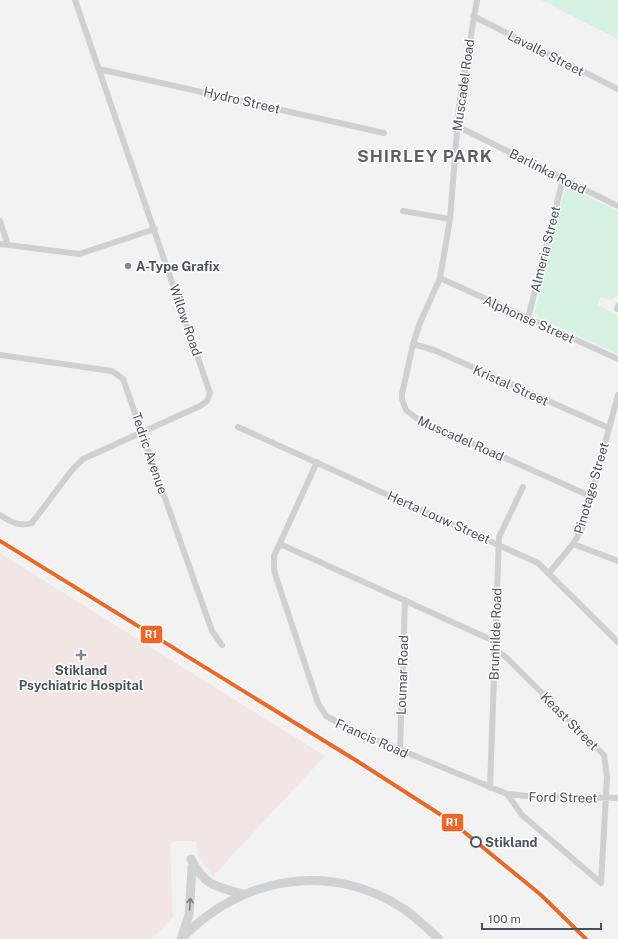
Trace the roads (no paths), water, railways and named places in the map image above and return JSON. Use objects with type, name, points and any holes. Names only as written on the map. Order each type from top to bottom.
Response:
[{"type":"street","name":"Willow Road","points":[[0,515],[17,524],[25,525],[32,522],[72,470],[83,459],[200,406],[207,401],[210,393],[75,0]]},
{"type":"street","name":"Muscadel Road","points":[[476,0],[457,126],[450,219],[440,278],[420,323],[413,344],[402,399],[406,410],[411,415],[590,496]]},
{"type":"street","name":"Lavalle Street","points":[[473,16],[618,90]]},
{"type":"street","name":"Hydro Street","points":[[99,69],[384,133]]},
{"type":"street","name":"Barlinka Road","points":[[457,126],[618,206]]},
{"type":"street","name":"Almeria Street","points":[[528,318],[563,179]]},
{"type":"street","points":[[403,211],[450,219]]},
{"type":"street","points":[[0,221],[8,245]]},
{"type":"street","points":[[0,244],[79,254],[155,230]]},
{"type":"street","name":"Alphonse Street","points":[[440,278],[618,359]]},
{"type":"street","name":"Kristal Street","points":[[413,344],[434,350],[609,428]]},
{"type":"street","name":"Tedric Avenue","points":[[0,355],[116,372],[126,384],[212,631],[222,645]]},
{"type":"street","name":"Pinotage Street","points":[[549,573],[573,544],[582,529],[618,395]]},
{"type":"street","name":"Herta Louw Street","points":[[238,427],[534,561],[549,573],[618,642]]},
{"type":"street","name":"Francis Road","points":[[316,462],[274,556],[274,569],[314,691],[323,712],[326,716],[338,723],[507,794]]},
{"type":"street","name":"Brunhilde Road","points":[[490,788],[494,641],[499,537],[523,487]]},
{"type":"street","points":[[280,544],[494,641]]},
{"type":"street","points":[[573,544],[618,561]]},
{"type":"street","name":"Loumar Road","points":[[400,750],[405,600]]},
{"type":"street","name":"Keast Street","points":[[494,648],[508,659],[604,755],[606,768],[606,798],[601,883],[522,815],[507,794]]},
{"type":"street","name":"Ford Street","points":[[507,794],[618,798]]},
{"type":"street","points":[[180,939],[189,915],[191,863],[206,881],[222,889],[243,894]]},
{"type":"street","points":[[180,939],[211,912],[243,894],[267,886],[293,882],[318,881],[344,884],[393,902],[414,917],[439,939]]},
{"type":"place","name":"A-Type Grafix","points":[[128,266]]},
{"type":"place","name":"Stikland Psychiatric Hospital","points":[[81,655]]},
{"type":"place","name":"Stikland","points":[[476,842]]},
{"type":"district","name":"SHIRLEY PARK","points":[[425,156]]}]
